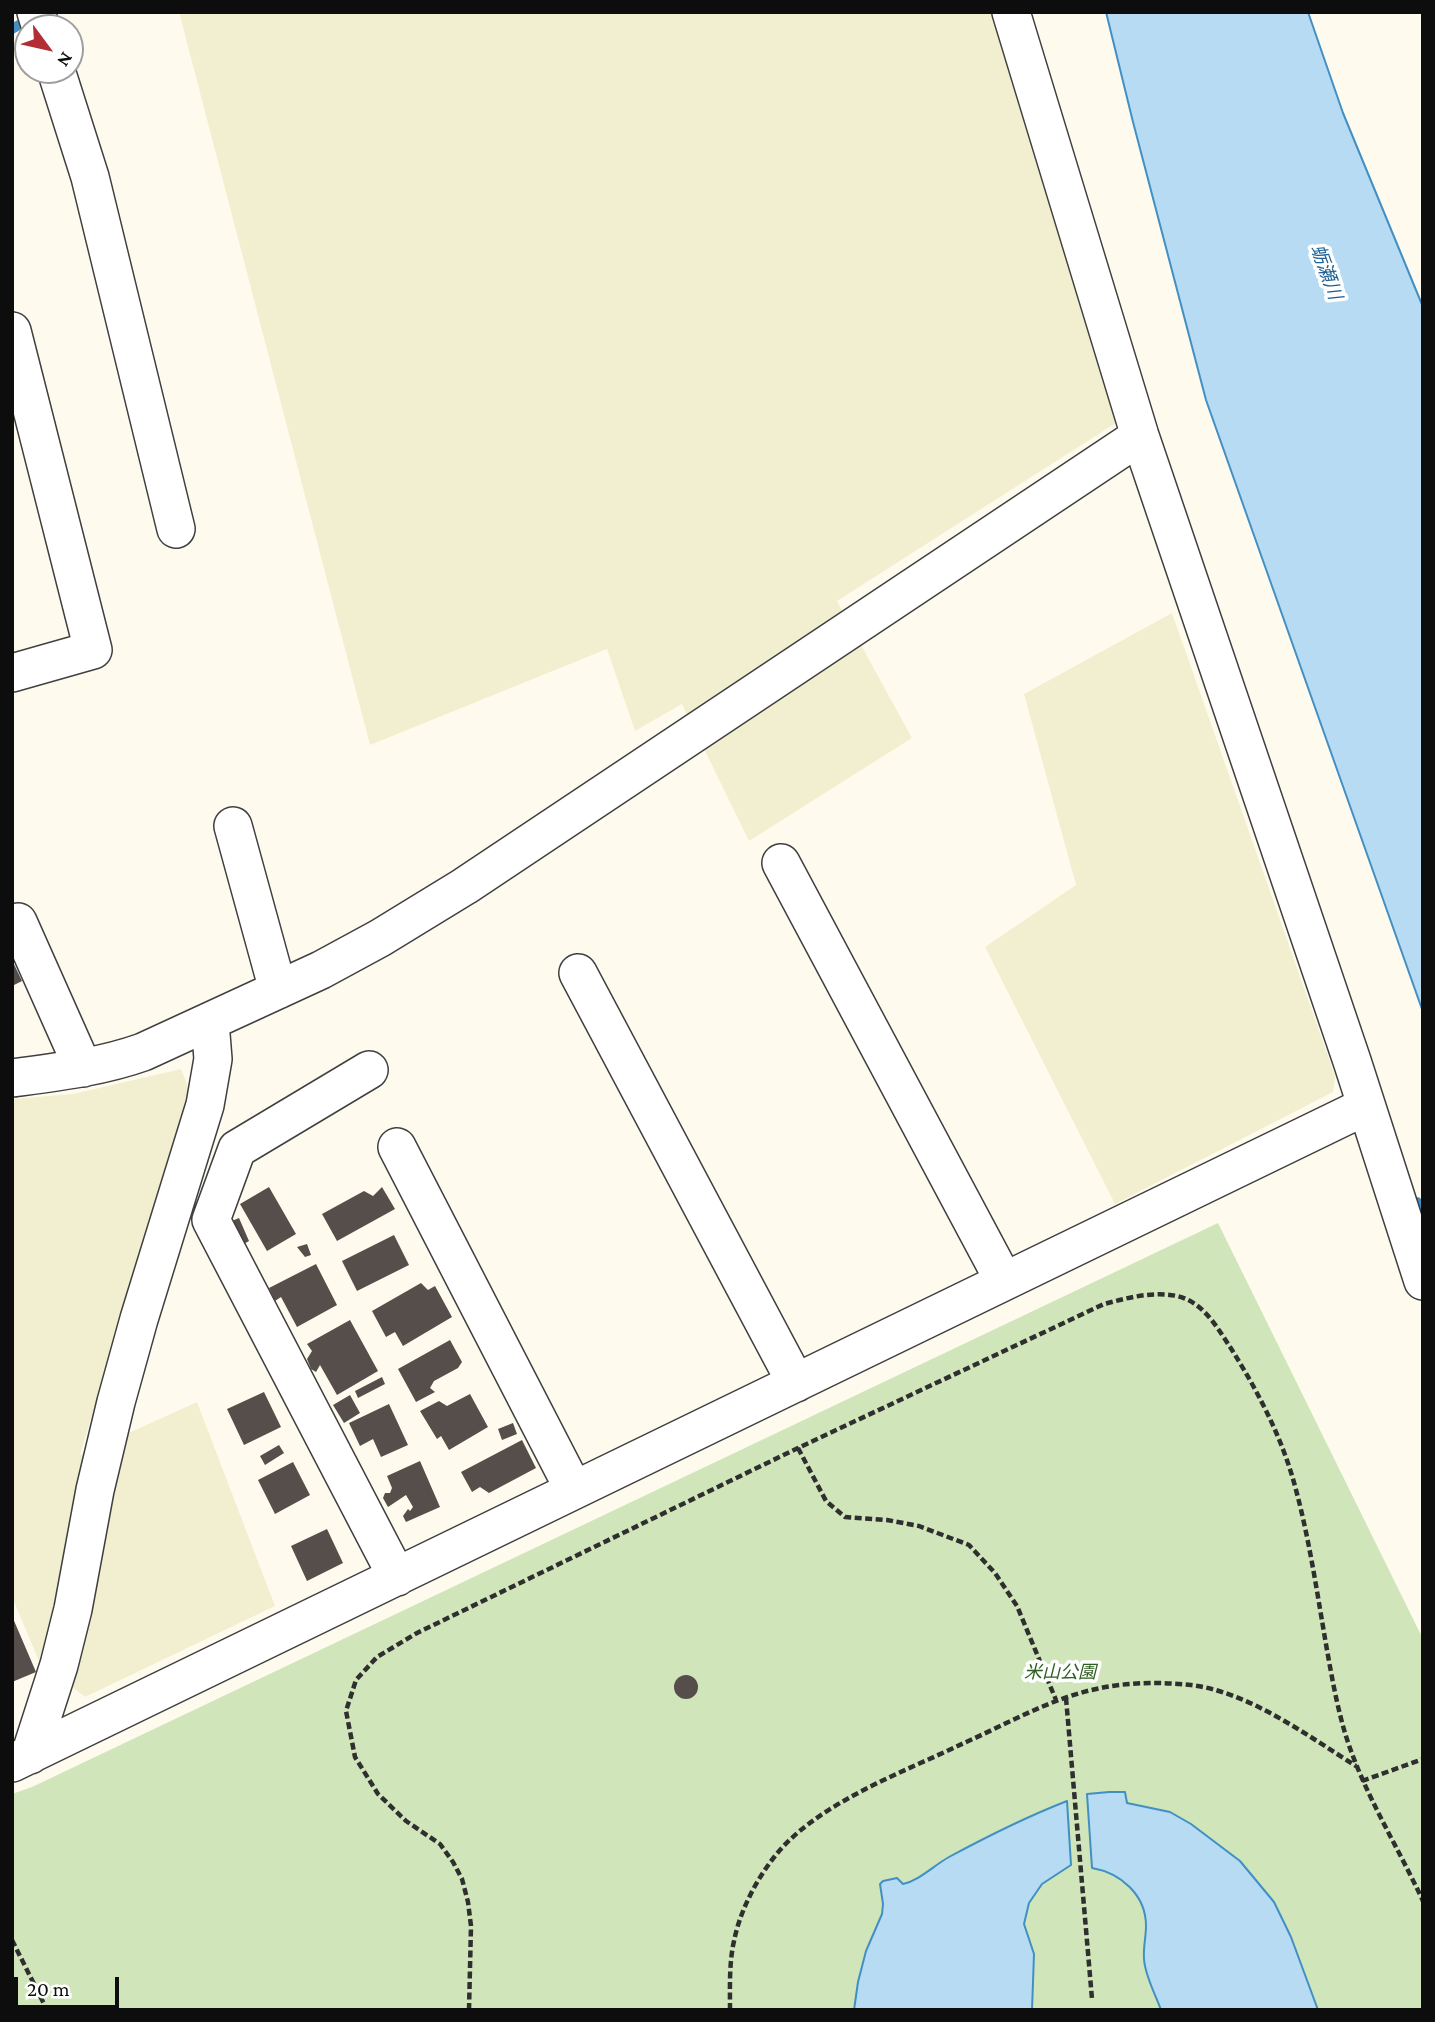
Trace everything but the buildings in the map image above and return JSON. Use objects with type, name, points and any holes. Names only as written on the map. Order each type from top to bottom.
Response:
[{"type":"street","points":[[1011,12],[1140,436],[1423,1281]]},
{"type":"street","points":[[60,84],[90,177],[176,529]]},
{"type":"street","points":[[12,331],[93,650],[12,673]]},
{"type":"street","points":[[12,1078],[83,1068],[143,1052],[321,970],[380,938],[465,886],[1140,436]]},
{"type":"street","points":[[233,826],[278,990]]},
{"type":"street","points":[[781,863],[1004,1281]]},
{"type":"street","points":[[18,922],[83,1068]]},
{"type":"street","points":[[578,973],[796,1383]]},
{"type":"street","points":[[21,1759],[59,1665],[116,1402],[205,1105],[213,1059],[209,1022]]},
{"type":"street","points":[[369,1070],[237,1149],[211,1220],[397,1577]]},
{"type":"street","points":[[21,1759],[1366,1106]]},
{"type":"street","points":[[397,1147],[574,1490]]},
{"type":"path","points":[[469,2010],[471,1926],[462,1879],[440,1844],[406,1821],[378,1794],[355,1757],[346,1711],[356,1680],[377,1657],[417,1633],[798,1448],[1104,1304],[1140,1295],[1178,1296],[1202,1308],[1239,1361],[1278,1437],[1293,1477],[1307,1535],[1335,1692],[1345,1732],[1362,1781],[1423,1901]]},
{"type":"path","points":[[798,1448],[826,1501],[845,1517],[919,1526],[969,1545],[995,1573],[1017,1606],[1056,1700]]},
{"type":"path","points":[[730,2010],[734,1940],[746,1906],[759,1878],[776,1854],[804,1826],[842,1801],[1056,1700],[1101,1688],[1149,1683],[1193,1685],[1227,1694],[1280,1717],[1357,1767]]},
{"type":"path","points":[[1066,1698],[1092,1999]]},
{"type":"path","points":[[1362,1781],[1423,1759]]},
{"type":"path","points":[[12,1940],[47,2010]]},
{"type":"shaded area","points":[[179,12],[994,12],[1116,423],[837,601],[912,738],[749,841],[682,704],[635,731],[607,649],[370,745]]},
{"type":"shaded area","points":[[1172,613],[1335,1076],[1333,1092],[1115,1204],[985,947],[1076,885],[1024,694]]},
{"type":"shaded area","points":[[181,1069],[189,1089],[80,1455],[197,1402],[275,1606],[85,1697],[39,1661],[12,1597],[12,1099],[73,1094]]},
{"type":"green space","name":"米山公園","points":[[1218,1223],[1423,1639],[1423,2010],[12,2010],[12,1794],[32,1787]]},
{"type":"water","name":"蛎瀬川","points":[[1106,12],[1308,12],[1343,113],[1423,307],[1423,1012],[1206,400]]},
{"type":"water","points":[[1125,1792],[1127,1803],[1170,1812],[1191,1824],[1240,1861],[1274,1902],[1291,1937],[1318,2010],[1161,2010],[1145,1965],[1146,1926],[1142,1905],[1137,1895],[1122,1880],[1092,1868],[1087,1794]]},
{"type":"water","points":[[1067,1801],[1071,1865],[1042,1884],[1029,1903],[1024,1924],[1034,1954],[1032,2010],[854,2010],[866,1951],[882,1914],[880,1884],[883,1881],[897,1878],[903,1884],[909,1882],[978,1842]]},
{"type":"waterway","points":[[1417,1202],[1423,1220]]}]
